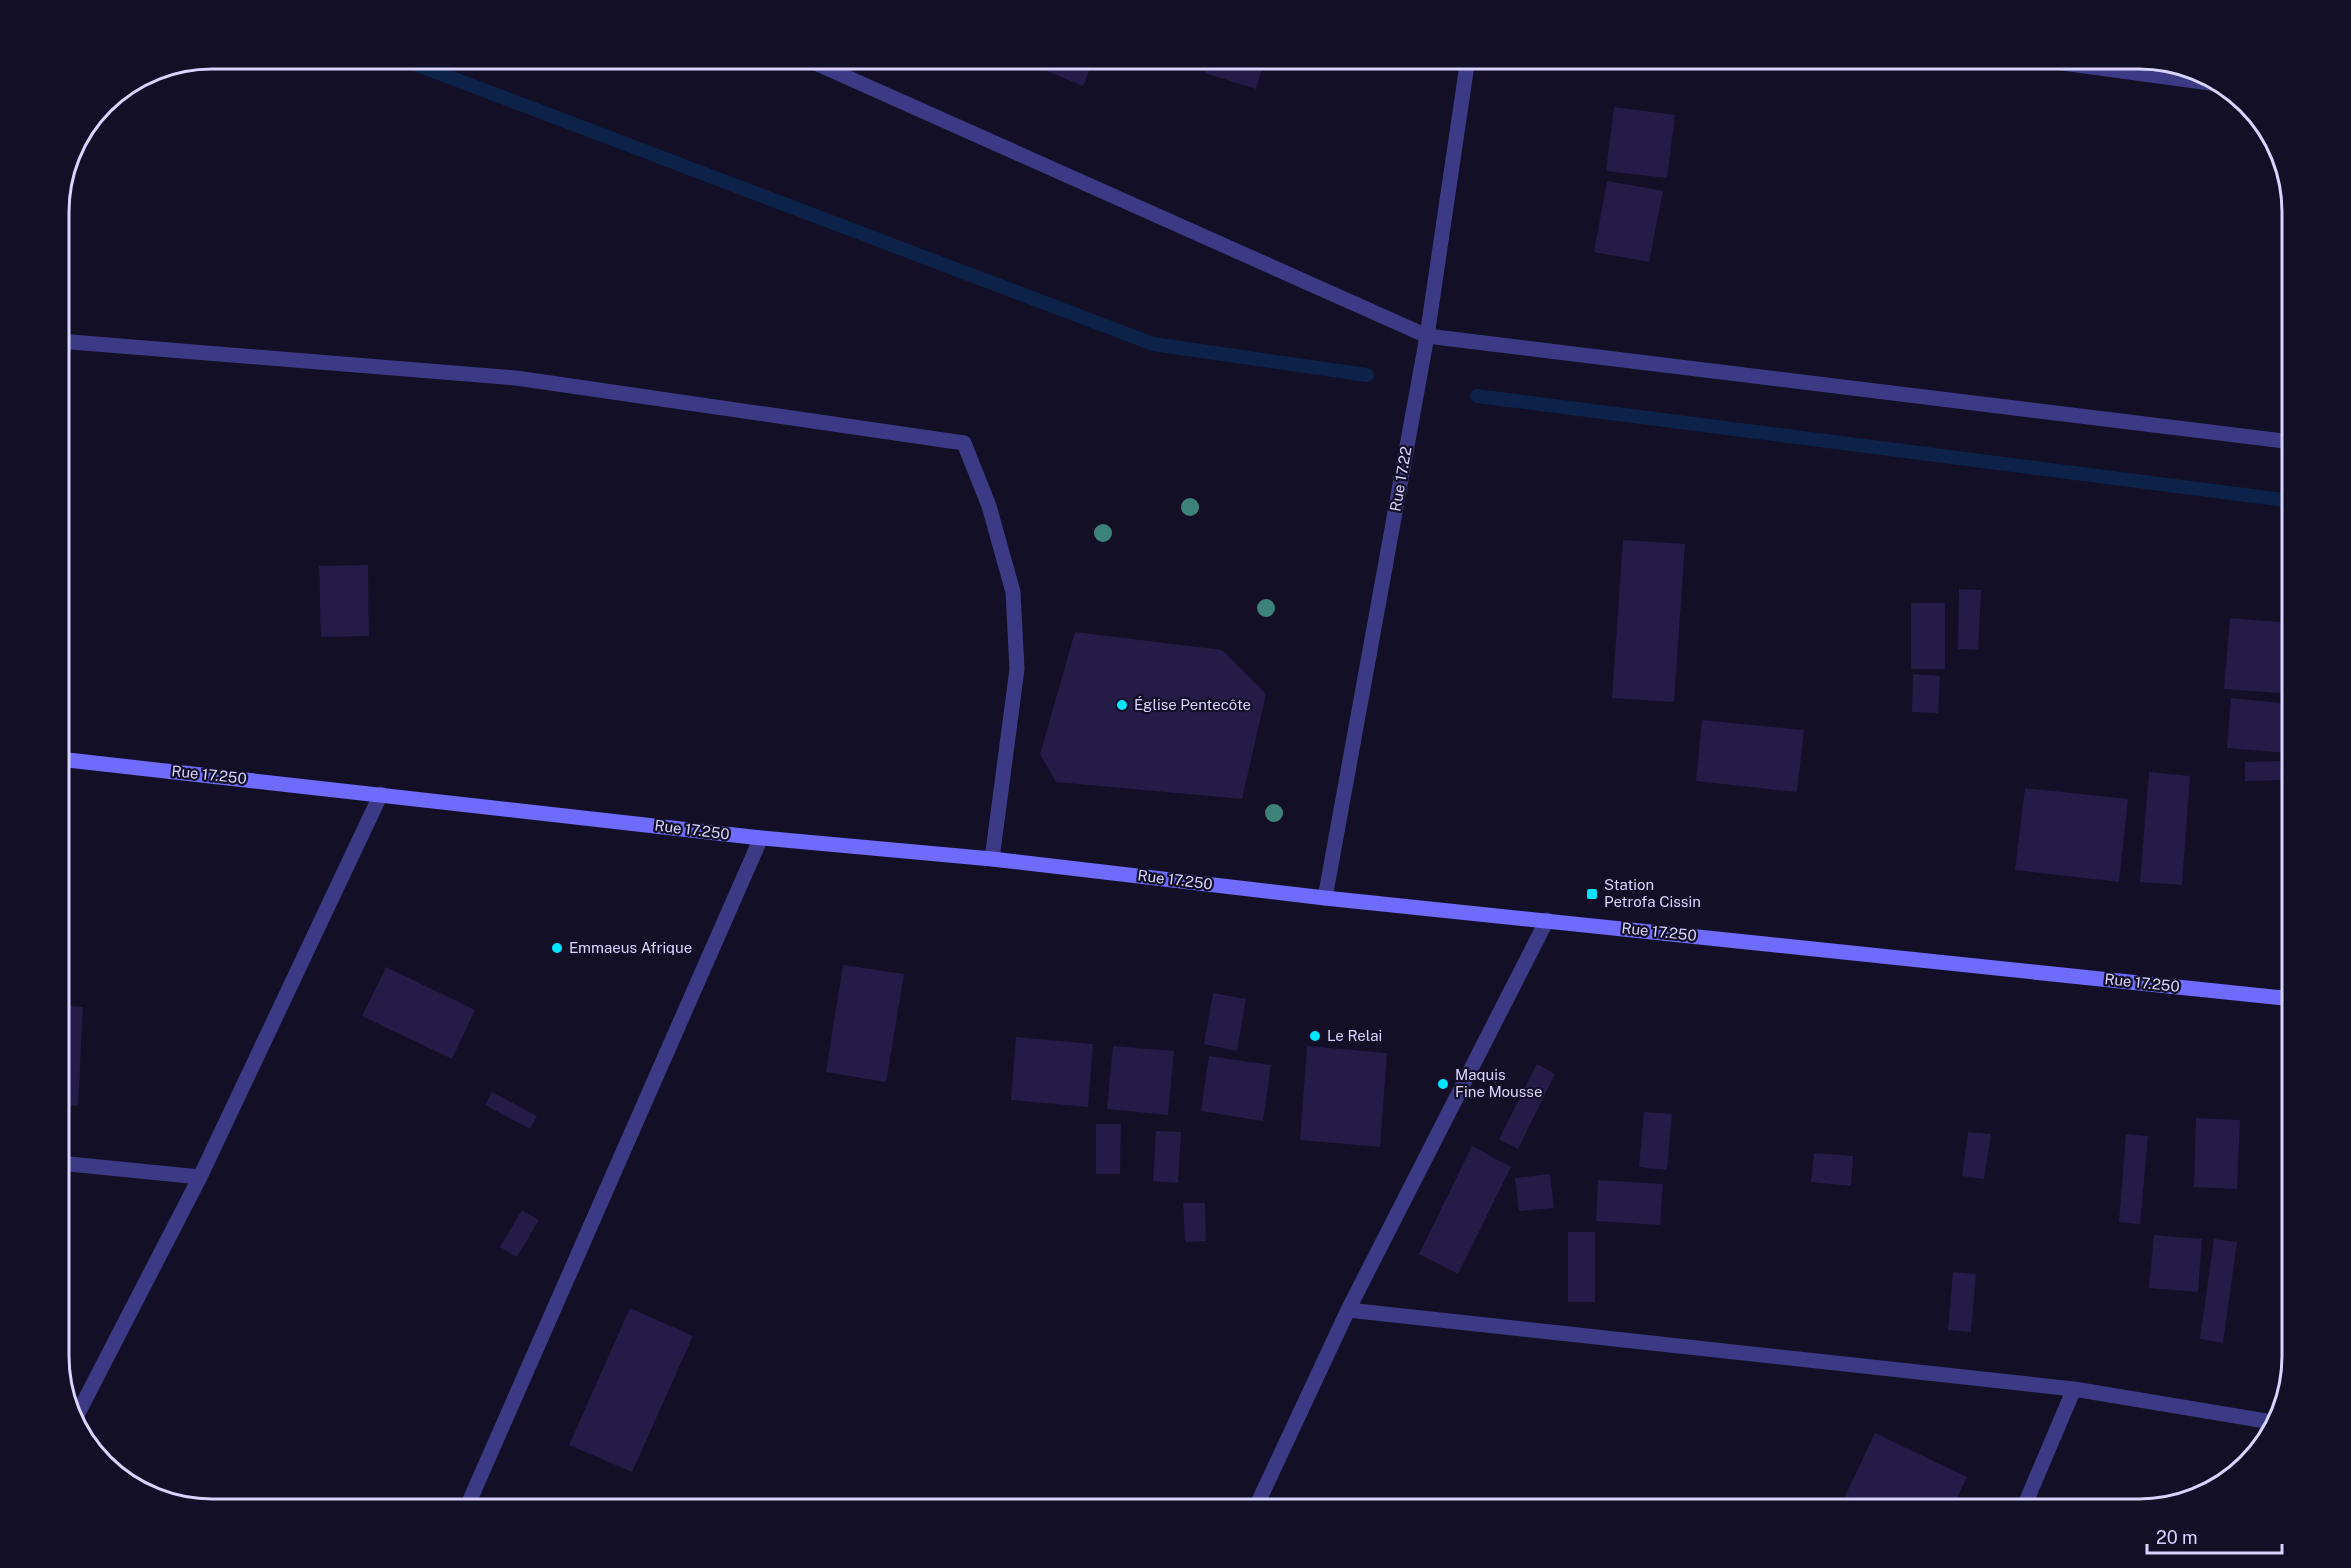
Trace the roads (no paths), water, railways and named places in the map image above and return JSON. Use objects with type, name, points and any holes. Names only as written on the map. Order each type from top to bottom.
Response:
[{"type":"street","points":[[829,69],[1427,336],[2282,441]]},
{"type":"street","name":"Rue 17.22","points":[[1325,897],[1427,336],[1466,69]]},
{"type":"street","points":[[2106,69],[2196,81]]},
{"type":"street","points":[[69,342],[516,378],[964,443],[989,506],[1013,592],[1017,669],[992,859]]},
{"type":"street","name":"Rue 17.250","points":[[69,760],[761,838],[992,859],[1325,897],[2282,998]]},
{"type":"street","points":[[80,1409],[200,1177],[381,794]]},
{"type":"street","points":[[470,1499],[761,838]]},
{"type":"street","points":[[1261,1499],[1348,1310],[1547,920]]},
{"type":"street","points":[[69,1164],[200,1177]]},
{"type":"street","points":[[1348,1310],[2073,1389],[2266,1421]]},
{"type":"street","points":[[2027,1499],[2073,1389]]},
{"type":"waterway","points":[[428,69],[1153,344],[1367,375]]},
{"type":"waterway","points":[[1477,396],[2282,500]]},
{"type":"place","name":"Église Pentecôte","points":[[1122,705]]},
{"type":"place","name":"Station Petrofa Cissin","points":[[1592,894]]},
{"type":"place","name":"Emmaeus Afrique","points":[[557,948]]},
{"type":"place","name":"Le Relai","points":[[1315,1036]]},
{"type":"place","name":"Maquis Fine Mousse","points":[[1443,1084]]}]
